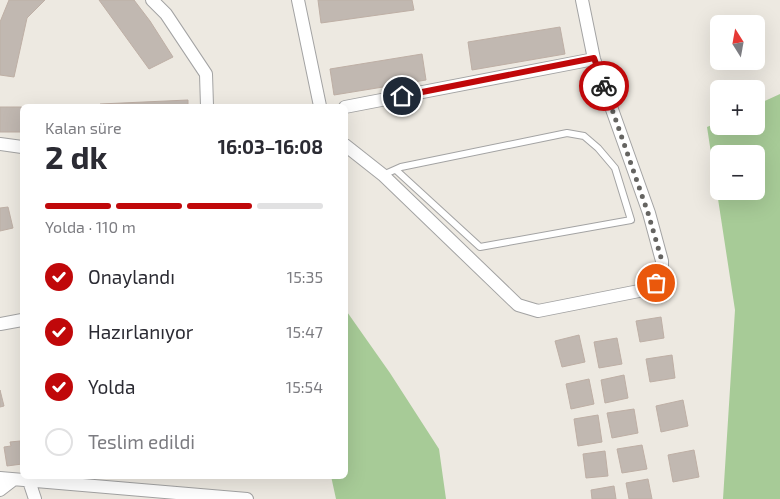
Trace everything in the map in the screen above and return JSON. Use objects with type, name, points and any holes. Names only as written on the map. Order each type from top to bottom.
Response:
[{"type":"street","points":[[152,0],[166,14],[206,74],[207,104]]},
{"type":"street","points":[[298,0],[320,104]]},
{"type":"street","points":[[348,147],[383,175],[518,305],[538,311],[644,290],[656,283],[662,274],[662,261],[648,213],[594,58],[582,0]]},
{"type":"street","points":[[348,106],[594,58]]},
{"type":"street","points":[[0,144],[20,147]]},
{"type":"street","points":[[0,324],[20,320]]},
{"type":"street","points":[[0,478],[247,499]]},
{"type":"street","points":[[0,490],[13,480]]},
{"type":"street","points":[[29,481],[35,499]]},
{"type":"lane","points":[[383,175],[401,167],[567,133],[584,136],[598,148],[615,168],[631,220],[480,247],[396,170]]},
{"type":"green space","points":[[780,94],[780,499],[723,499],[735,310],[718,200],[765,200],[765,145],[710,145],[710,147],[707,127],[710,126],[710,135],[765,135],[765,101]]},
{"type":"green space","points":[[348,313],[390,373],[439,449],[446,499],[336,499],[332,479],[348,479]]},
{"type":"building","points":[[9,0],[45,0],[27,18],[14,77],[0,75],[0,22]]},
{"type":"building","points":[[99,0],[134,0],[173,57],[149,69]]},
{"type":"building","points":[[318,0],[412,0],[414,10],[321,23]]},
{"type":"building","points":[[560,27],[565,54],[472,70],[468,42]]},
{"type":"building","points":[[422,54],[426,80],[334,95],[330,69]]},
{"type":"building","points":[[188,100],[188,104],[100,104]]},
{"type":"building","points":[[0,107],[20,107],[20,132],[0,132]]},
{"type":"building","points":[[8,207],[13,228],[0,231],[0,208]]},
{"type":"building","points":[[661,317],[664,338],[640,342],[636,321]]},
{"type":"building","points":[[579,335],[585,362],[562,367],[555,341]]},
{"type":"building","points":[[617,338],[622,364],[599,368],[594,342]]},
{"type":"building","points":[[672,355],[675,378],[650,382],[646,359]]},
{"type":"building","points":[[624,375],[628,398],[605,403],[601,380]]},
{"type":"building","points":[[589,379],[594,404],[571,409],[566,384]]},
{"type":"building","points":[[0,390],[4,406],[0,407]]},
{"type":"building","points":[[683,400],[688,426],[661,432],[656,406]]},
{"type":"building","points":[[634,409],[638,433],[612,438],[607,413]]},
{"type":"building","points":[[598,415],[602,442],[578,446],[574,419]]},
{"type":"building","points":[[20,441],[20,464],[7,466],[4,447],[11,446],[10,442]]},
{"type":"building","points":[[642,445],[647,469],[622,473],[617,449]]},
{"type":"building","points":[[694,450],[699,477],[673,482],[668,455]]},
{"type":"building","points":[[605,451],[608,476],[586,478],[583,454]]},
{"type":"building","points":[[648,479],[652,499],[629,499],[626,483]]},
{"type":"building","points":[[614,486],[616,499],[592,499],[591,490]]},
{"type":"way so far","points":[[604,86],[648,213],[662,261],[662,274],[656,283]]},
{"type":"route","points":[[402,96],[594,58],[604,86]]}]
